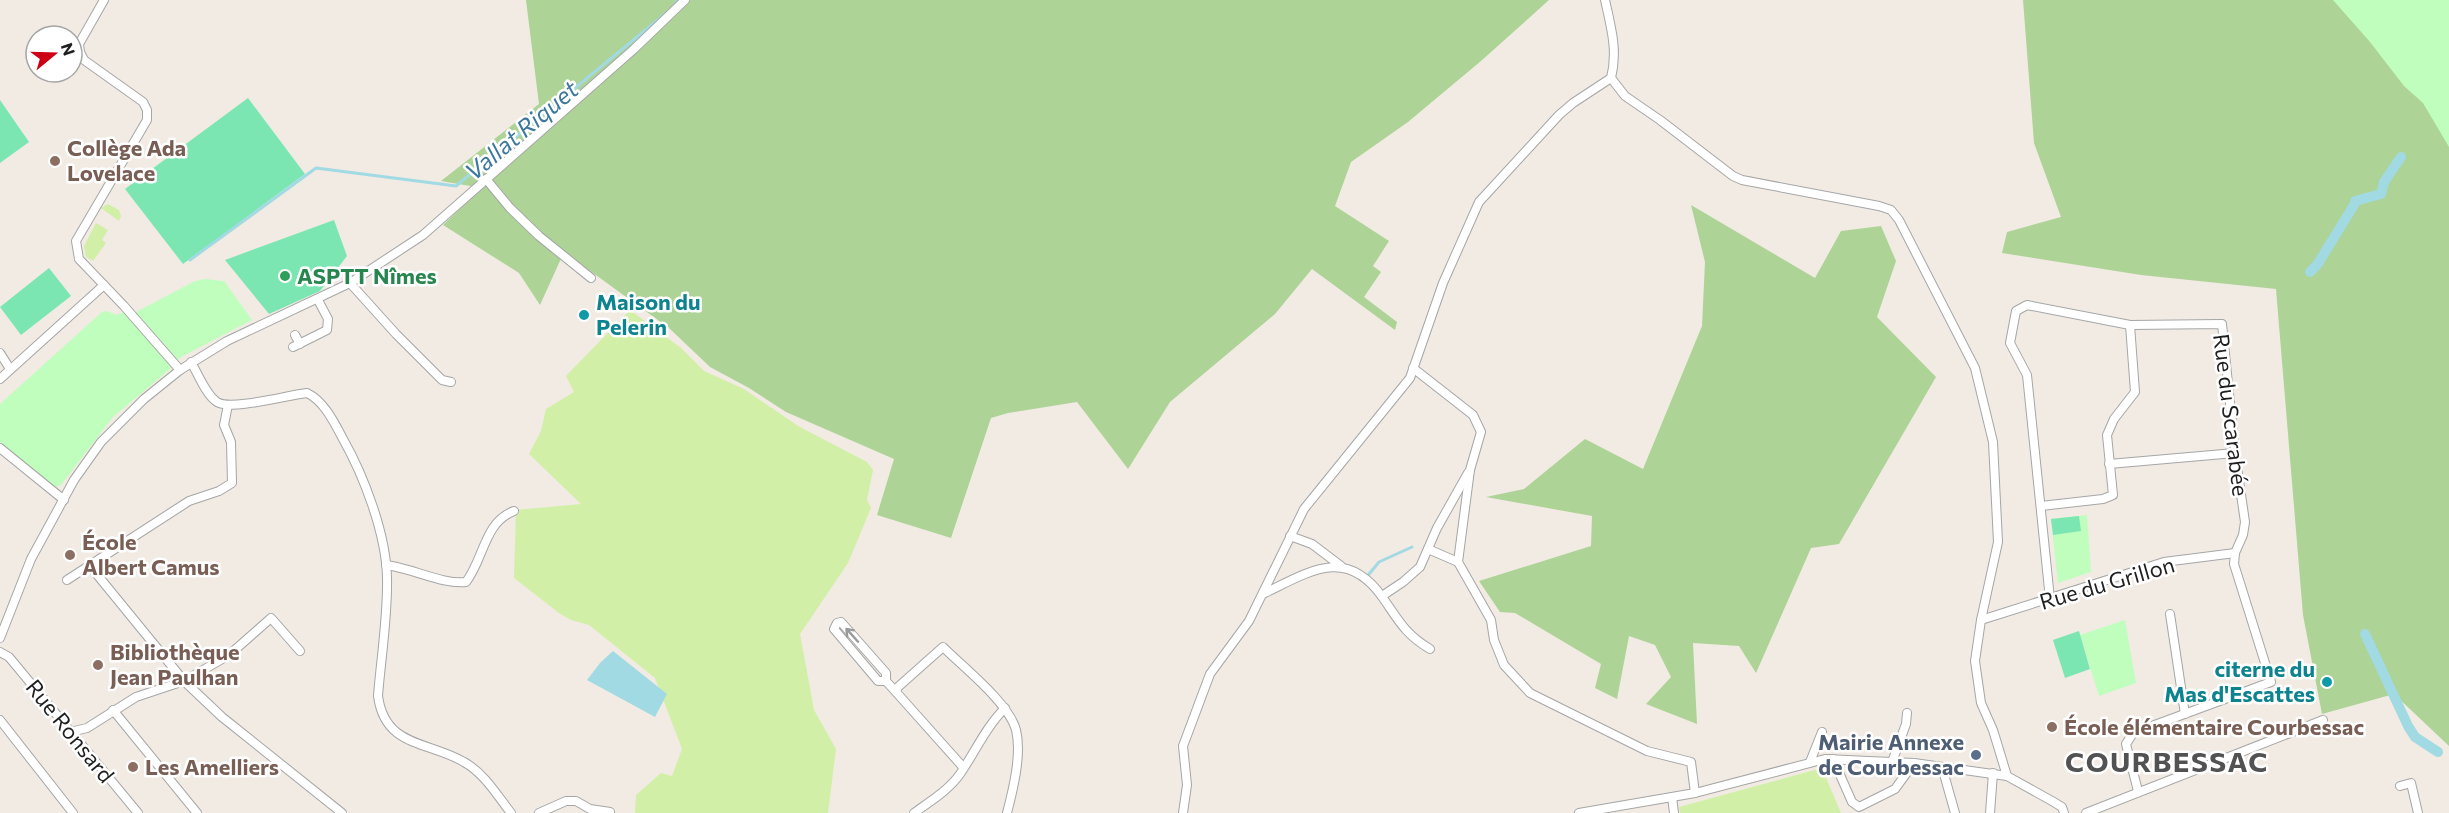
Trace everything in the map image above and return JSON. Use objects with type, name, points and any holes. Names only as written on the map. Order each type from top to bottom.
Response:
[{"type":"street","points":[[104,0],[79,44],[80,52],[84,60],[143,102],[147,110],[147,120],[76,241],[79,259],[180,370]]},
{"type":"street","points":[[0,638],[31,559],[74,480],[101,442],[144,399],[180,370],[227,341],[350,283],[423,235],[634,49],[685,0]]},
{"type":"street","points":[[1183,813],[1188,785],[1183,746],[1210,674],[1249,621],[1265,593],[1304,509],[1410,378],[1443,283],[1479,202],[1559,115],[1586,93],[1611,78],[1616,61],[1614,38],[1605,0]]},
{"type":"street","points":[[1611,78],[1625,96],[1733,176],[1742,180],[1879,206],[1891,210],[1899,220],[1976,368],[1993,442],[1998,542],[1981,620],[1975,661],[1978,692],[2005,763],[2007,776]]},
{"type":"street","points":[[486,179],[539,236],[591,278]]},
{"type":"street","points":[[350,283],[442,380],[451,382]]},
{"type":"street","points":[[0,379],[104,285]]},
{"type":"street","points":[[295,335],[296,345],[327,330],[328,319],[318,300]]},
{"type":"street","name":"Rue du Scarabée","points":[[2050,599],[2027,375],[2010,343],[2016,311],[2027,305],[2130,325],[2222,324],[2235,453],[2245,522],[2234,564],[2271,682],[2133,733],[2126,744],[2138,791]]},
{"type":"street","points":[[2041,506],[2103,499],[2112,495],[2107,435],[2114,419],[2135,392],[2130,325]]},
{"type":"street","points":[[0,353],[10,369]]},
{"type":"street","points":[[191,363],[217,402],[228,405],[307,393],[314,396],[334,422],[369,493],[386,565],[386,605],[378,696],[380,709],[395,732],[406,740],[463,760],[473,768],[511,813]]},
{"type":"street","points":[[1413,368],[1473,415],[1481,432],[1470,470],[1458,562]]},
{"type":"street","points":[[67,580],[189,501],[219,491],[232,483],[231,442],[224,425],[228,405]]},
{"type":"street","points":[[0,448],[64,500]]},
{"type":"street","points":[[2109,464],[2235,453]]},
{"type":"street","points":[[1382,596],[1420,567],[1437,528],[1470,470]]},
{"type":"street","points":[[386,565],[407,568],[457,584],[466,582],[474,572],[492,529],[502,515],[513,511]]},
{"type":"street","points":[[1290,536],[1312,544],[1341,566],[1362,577],[1382,596],[1397,623],[1412,639],[1430,649]]},
{"type":"street","points":[[1428,549],[1458,562],[1491,620],[1494,640],[1504,665],[1530,693],[1647,751],[1691,762],[1695,793]]},
{"type":"street","name":"Rue du Grillon","points":[[1981,620],[2164,562],[2235,554]]},
{"type":"street","points":[[90,566],[184,681],[222,717],[342,813]]},
{"type":"street","points":[[1265,593],[1297,577],[1325,567],[1341,566]]},
{"type":"street","points":[[2170,614],[2185,714]]},
{"type":"street","points":[[70,732],[87,728],[136,697],[184,681],[229,655],[271,618],[300,651]]},
{"type":"street","points":[[886,681],[878,681],[834,629],[837,623],[841,622],[886,673],[886,681],[963,766]]},
{"type":"street","points":[[896,692],[898,687],[943,647],[1005,708],[1016,728],[1019,755],[1007,813]]},
{"type":"street","name":"Rue Ronsard","points":[[0,652],[9,657],[138,813]]},
{"type":"street","points":[[914,813],[960,774],[993,721],[1005,708]]},
{"type":"street","points":[[113,710],[196,813]]},
{"type":"street","points":[[1892,762],[1906,724],[1907,713]]},
{"type":"street","points":[[0,720],[73,813]]},
{"type":"street","points":[[2086,813],[2323,720]]},
{"type":"street","points":[[1810,762],[1822,732]]},
{"type":"street","points":[[1579,813],[1695,793],[1810,762],[1833,759],[1914,763],[2007,776],[2062,807],[2064,813]]},
{"type":"street","points":[[1833,759],[1852,802],[1859,807],[1895,789],[1914,763]]},
{"type":"street","points":[[1942,767],[1955,813]]},
{"type":"street","points":[[1990,813],[1993,773]]},
{"type":"street","points":[[2400,786],[2411,783],[2418,813]]},
{"type":"street","points":[[1672,797],[1674,813]]},
{"type":"street","points":[[539,813],[566,801],[576,801],[590,809],[610,812]]},
{"type":"green space","points":[[526,0],[1549,0],[1408,122],[1351,162],[1335,206],[1389,241],[1373,266],[1381,272],[1364,297],[1397,322],[1395,330],[1312,269],[1275,314],[1170,402],[1128,469],[1077,402],[1008,413],[991,418],[951,538],[877,515],[894,459],[786,412],[749,388],[710,367],[669,328],[564,252],[540,305],[519,273],[443,225],[482,188],[441,181],[539,104]]},
{"type":"green space","points":[[2023,0],[2449,0],[2449,746],[2394,694],[2322,714],[2303,615],[2276,289],[2141,275],[2002,253],[2007,232],[2061,217],[2034,143]]},
{"type":"green space","points":[[2333,0],[2449,0],[2449,147],[2423,103],[2404,86]]},
{"type":"green space","points":[[248,98],[305,174],[183,264],[125,189]]},
{"type":"green space","points":[[0,100],[29,142],[0,163]]},
{"type":"green space","points":[[108,204],[119,210],[121,216],[119,221],[101,208]]},
{"type":"green space","points":[[1691,205],[1815,278],[1841,231],[1881,226],[1896,261],[1877,317],[1936,377],[1839,544],[1811,548],[1756,673],[1739,646],[1693,643],[1697,724],[1646,704],[1671,677],[1655,645],[1629,636],[1617,699],[1595,688],[1601,664],[1515,613],[1500,612],[1479,581],[1591,546],[1592,516],[1486,497],[1524,489],[1585,439],[1643,469],[1702,326],[1705,262]]},
{"type":"green space","name":"ASPTT Nîmes","points":[[334,220],[347,256],[320,291],[269,314],[225,260]]},
{"type":"green space","points":[[96,223],[108,230],[102,240],[106,243],[93,261],[86,257],[84,246]]},
{"type":"green space","points":[[49,268],[71,296],[21,335],[0,307]]},
{"type":"green space","points":[[205,279],[224,281],[252,320],[181,357],[169,370],[113,417],[61,485],[54,488],[0,442],[0,404],[102,312],[107,311],[116,315],[124,312],[134,313],[195,281]]},
{"type":"green space","points":[[630,310],[681,348],[704,371],[744,389],[798,426],[867,462],[873,470],[867,500],[871,508],[848,563],[800,634],[814,710],[836,749],[828,813],[635,813],[636,795],[661,773],[672,776],[682,749],[655,678],[589,625],[571,620],[559,613],[514,578],[516,510],[581,504],[529,454],[541,431],[546,409],[574,392],[566,376]]},
{"type":"green space","points":[[2087,515],[2091,572],[2058,583],[2051,519]]},
{"type":"green space","points":[[2079,516],[2081,531],[2053,535],[2051,519]]},
{"type":"green space","points":[[2125,620],[2136,683],[2099,696],[2080,635]]},
{"type":"green space","points":[[2079,631],[2090,669],[2065,678],[2053,640]]},
{"type":"green space","points":[[1822,768],[1841,813],[1680,813],[1679,807]]},
{"type":"water","points":[[613,651],[667,694],[655,717],[587,680]]},
{"type":"waterway","name":"Vallat Riquet","points":[[672,8],[678,0]]},
{"type":"waterway","name":"Vallat Riquet","points":[[190,260],[316,168],[456,186],[665,14]]},
{"type":"waterway","points":[[2310,272],[2317,265],[2355,201],[2381,194],[2384,182],[2401,157]]},
{"type":"waterway","points":[[1365,579],[1379,562],[1412,547]]},
{"type":"waterway","points":[[2365,634],[2408,726],[2415,737],[2438,752]]},
{"type":"place","name":"Collège Ada Lovelace","points":[[55,161]]},
{"type":"place","name":"ASPTT Nîmes","points":[[285,276]]},
{"type":"place","name":"Maison du Pelerin","points":[[584,315]]},
{"type":"place","name":"École Albert Camus","points":[[70,555]]},
{"type":"place","name":"Bibliothèque Jean Paulhan","points":[[98,665]]},
{"type":"place","name":"citerne du Mas d'Escattes","points":[[2327,682]]},
{"type":"place","name":"École élémentaire Courbessac","points":[[2052,727]]},
{"type":"place","name":"Mairie Annexe de Courbessac","points":[[1976,755]]},
{"type":"place","name":"Les Amelliers","points":[[133,767]]},
{"type":"district","name":"COURBESSAC","points":[[2167,762]]}]
